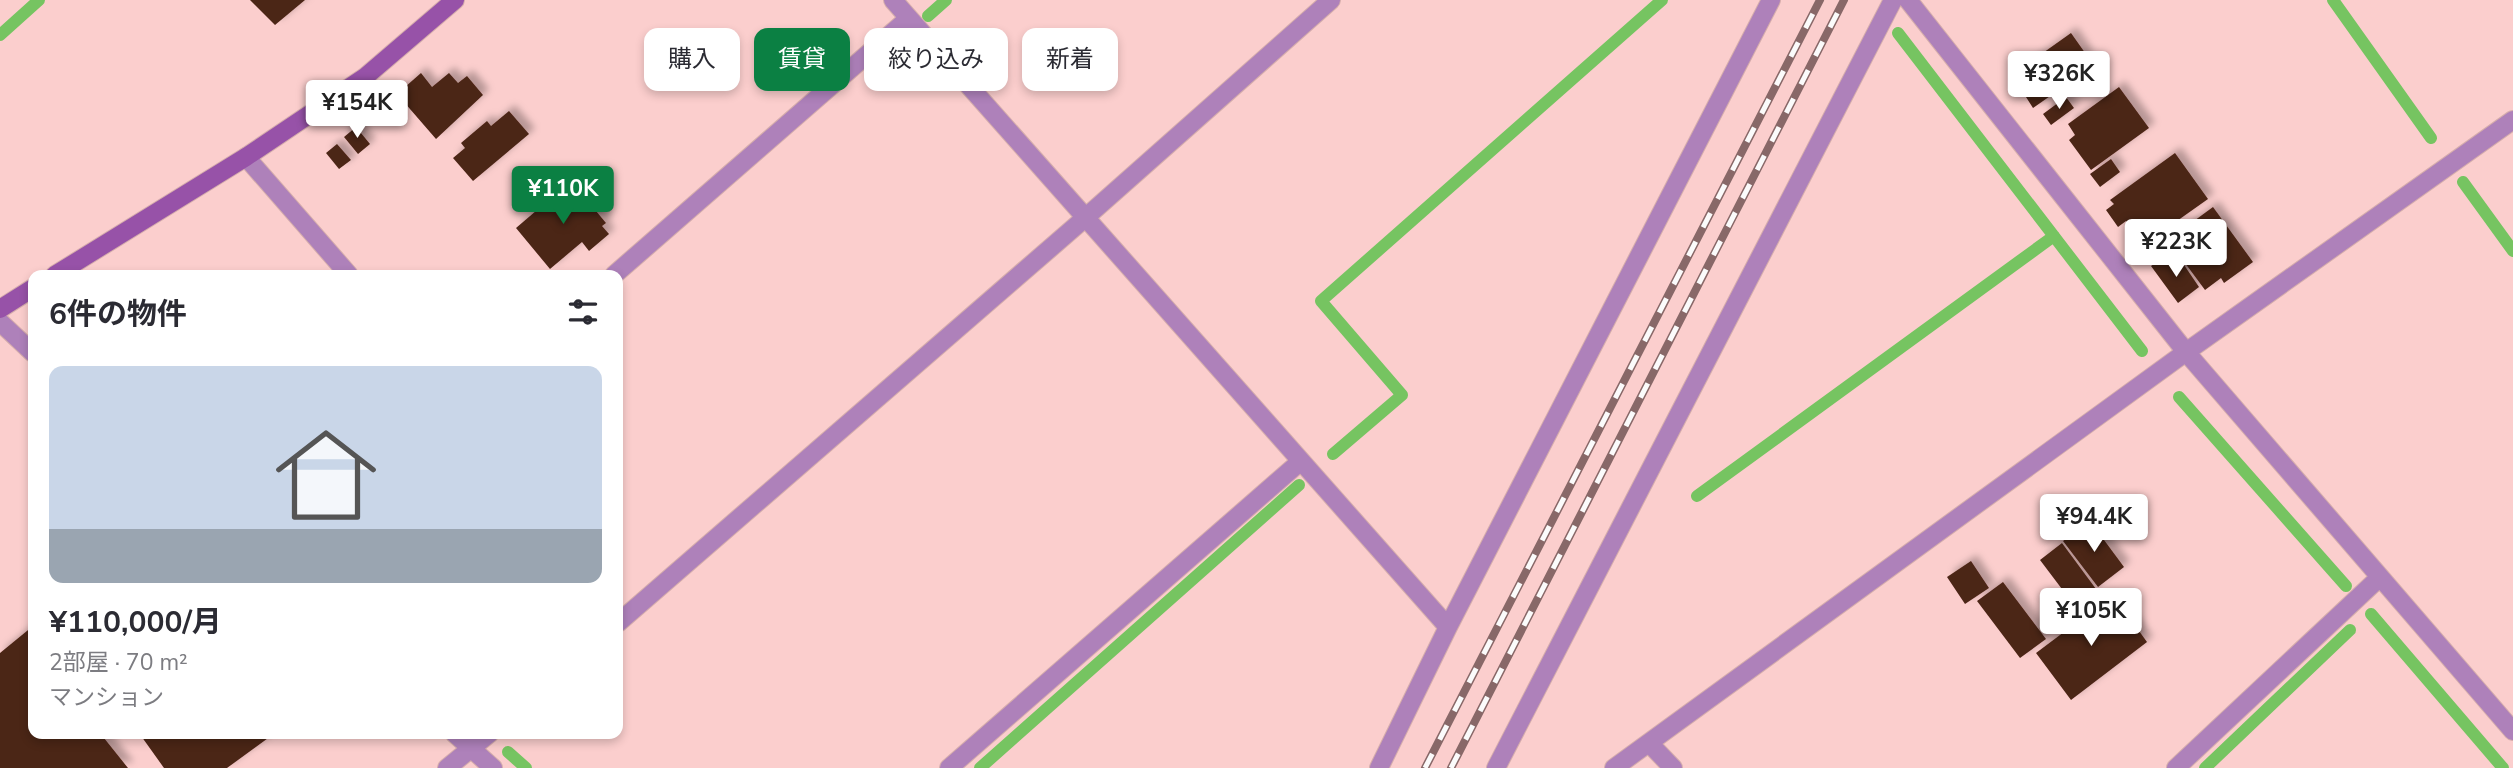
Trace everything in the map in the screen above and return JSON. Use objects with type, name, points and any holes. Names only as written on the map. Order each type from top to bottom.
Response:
[{"type":"street","points":[[63,270],[246,158],[365,77],[455,0]]},
{"type":"street","points":[[893,0],[1448,627]]},
{"type":"street","points":[[623,619],[1086,218],[1331,0]]},
{"type":"street","points":[[1379,768],[1448,627],[1771,0]]},
{"type":"street","points":[[1496,768],[1893,0]]},
{"type":"street","points":[[1908,0],[2186,352],[2513,731]]},
{"type":"street","points":[[620,270],[909,19]]},
{"type":"street","points":[[1614,768],[2186,352],[2513,120]]},
{"type":"street","points":[[246,158],[345,270]]},
{"type":"street","points":[[0,309],[28,291]]},
{"type":"street","points":[[0,322],[28,348]]},
{"type":"street","points":[[948,768],[1301,461]]},
{"type":"street","points":[[2176,768],[2379,578]]},
{"type":"street","points":[[461,739],[493,768]]},
{"type":"street","points":[[447,768],[483,739]]},
{"type":"street","points":[[1649,743],[1673,768]]},
{"type":"building","points":[[250,0],[305,0],[275,25]]},
{"type":"building","points":[[2071,33],[2088,57],[2080,62],[2086,71],[2033,108],[2012,75]]},
{"type":"building","points":[[421,73],[432,87],[449,73],[458,83],[467,76],[483,95],[436,139],[397,94]]},
{"type":"building","points":[[2119,87],[2149,128],[2091,170],[2069,140],[2075,135],[2068,124]]},
{"type":"building","points":[[2066,97],[2074,108],[2051,125],[2043,114]]},
{"type":"building","points":[[509,111],[529,134],[473,181],[453,158],[465,148],[461,143],[487,121],[491,126]]},
{"type":"building","points":[[356,127],[370,144],[358,154],[344,137]]},
{"type":"building","points":[[337,144],[351,160],[339,169],[326,153]]},
{"type":"building","points":[[2175,153],[2208,199],[2143,245],[2126,221],[2118,227],[2106,210],[2114,204],[2110,200]]},
{"type":"building","points":[[2111,159],[2120,172],[2100,187],[2090,174]]},
{"type":"building","points":[[571,181],[606,223],[602,226],[609,234],[589,251],[582,242],[550,269],[516,228]]},
{"type":"building","points":[[2213,207],[2253,262],[2224,283],[2221,278],[2205,290],[2168,240]]},
{"type":"building","points":[[2164,257],[2170,266],[2180,259],[2199,287],[2178,303],[2151,266]]},
{"type":"building","points":[[2090,521],[2124,567],[2098,587],[2063,541]]},
{"type":"building","points":[[2062,543],[2096,589],[2074,605],[2040,560]]},
{"type":"building","points":[[1971,561],[1989,588],[1965,604],[1947,577]]},
{"type":"building","points":[[2003,582],[2046,639],[2020,658],[1977,601]]},
{"type":"building","points":[[2108,599],[2116,609],[2121,606],[2147,642],[2071,700],[2036,653]]},
{"type":"building","points":[[28,630],[28,739],[105,739],[128,768],[0,768],[0,653]]},
{"type":"building","points":[[143,739],[267,739],[227,768],[164,768]]},
{"type":"waterway","points":[[0,35],[39,0]]},
{"type":"waterway","points":[[928,16],[946,0]]},
{"type":"waterway","points":[[1333,454],[1402,395],[1321,301],[1662,0]]},
{"type":"waterway","points":[[2333,0],[2431,138]]},
{"type":"waterway","points":[[1898,33],[2142,351]]},
{"type":"waterway","points":[[2463,182],[2513,251]]},
{"type":"waterway","points":[[1697,496],[2054,236]]},
{"type":"waterway","points":[[2179,397],[2346,586]]},
{"type":"waterway","points":[[980,768],[1299,485]]},
{"type":"waterway","points":[[2371,614],[2503,768]]},
{"type":"waterway","points":[[2205,768],[2350,630]]},
{"type":"waterway","points":[[508,752],[526,768]]},
{"type":"railway","points":[[1425,768],[1820,0]]},
{"type":"railway","points":[[1451,768],[1844,0]]}]
